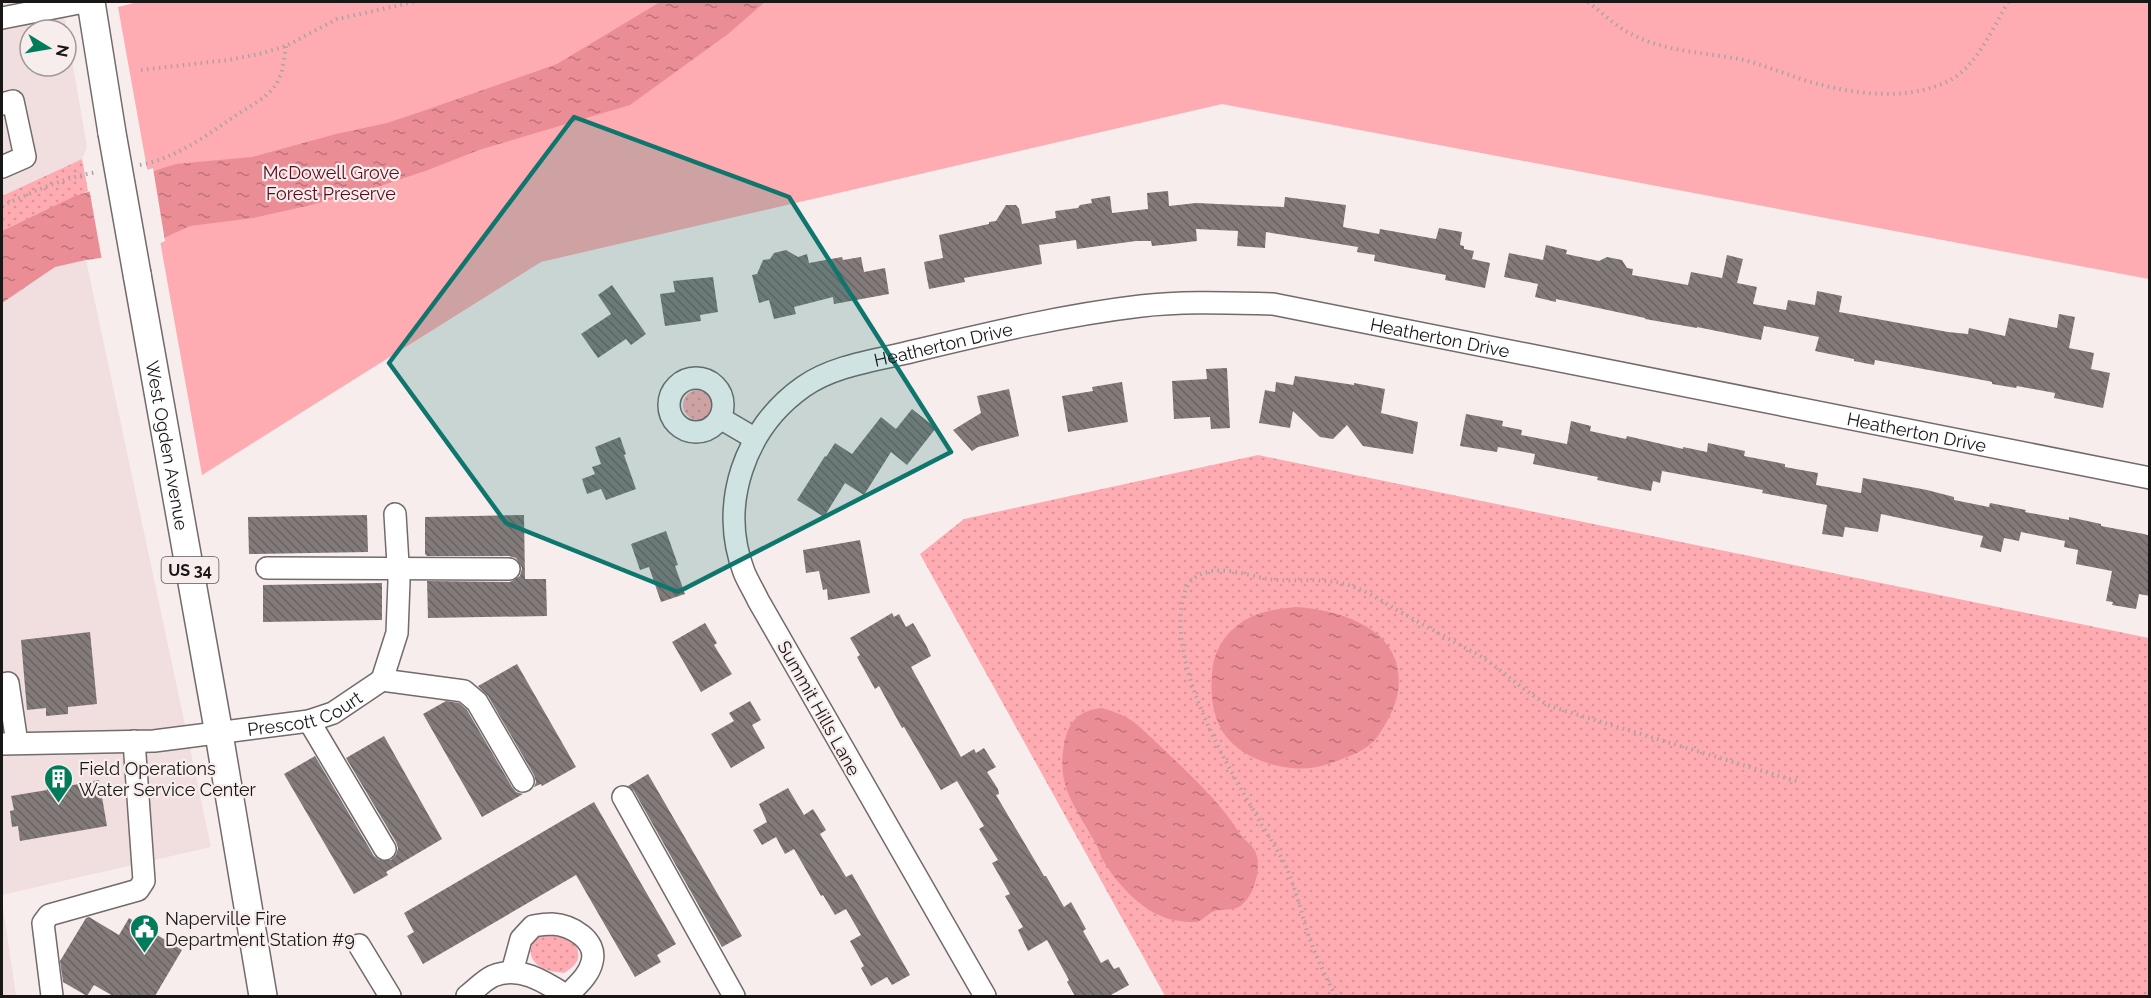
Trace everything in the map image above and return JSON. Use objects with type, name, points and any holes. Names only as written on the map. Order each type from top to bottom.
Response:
[{"type":"main road","name":"West Ogden Avenue","points":[[90,2],[263,996]]},
{"type":"street","points":[[2,18],[84,2]]},
{"type":"street","points":[[2,104],[13,101],[25,158],[2,167]]},
{"type":"street","name":"Heatherton Drive","points":[[754,438],[776,409],[790,397],[804,386],[839,370],[1023,325],[1142,306],[1208,302],[1273,304],[2150,478]]},
{"type":"street","points":[[720,418],[754,438]]},
{"type":"street","name":"Summit Hills Lane","points":[[754,438],[740,472],[736,493],[735,533],[744,572],[847,758],[985,996]]},
{"type":"street","points":[[395,514],[399,568],[397,633],[382,680],[464,691],[477,702],[523,781]]},
{"type":"street","points":[[267,568],[509,569]]},
{"type":"street","name":"Prescott Court","points":[[9,744],[154,741],[309,722],[333,713],[382,680]]},
{"type":"street","points":[[2,684],[8,683],[9,744]]},
{"type":"street","points":[[309,722],[385,849]]},
{"type":"street","points":[[52,996],[43,924],[49,915],[138,890],[144,881],[135,741]]},
{"type":"street","points":[[623,797],[734,996]]},
{"type":"street","points":[[359,945],[390,996]]},
{"type":"street","points":[[467,996],[492,977],[512,972]]},
{"type":"path","points":[[141,70],[259,54],[286,46],[337,19],[414,2]]},
{"type":"path","points":[[1588,2],[1624,30],[1665,46],[1740,59],[1818,84],[1854,92],[1886,93],[1909,92],[1934,87],[1953,78],[1982,47],[2008,2]]},
{"type":"path","points":[[154,162],[186,148],[260,99],[275,86],[282,69],[286,46]]},
{"type":"path","points":[[2,206],[78,175]]},
{"type":"path","points":[[1335,996],[1309,936],[1286,867],[1231,770],[1208,724],[1190,678],[1181,639],[1182,602],[1187,587],[1203,574],[1227,571],[1280,581],[1315,579],[1347,584],[1370,594],[1494,664],[1538,699],[1552,707],[1799,782]]},
{"type":"highlighted area","points":[[574,117],[789,197],[951,452],[678,592],[506,523],[389,363]]},
{"type":"shaded area","points":[[2,2],[62,2],[65,18],[18,18],[18,78],[75,78],[87,147],[82,159],[2,196]]},
{"type":"shaded area","points":[[86,260],[211,847],[2,895],[2,303],[55,267]]},
{"type":"shaded area","points":[[2,901],[16,996],[2,996]]},
{"type":"green space","name":"McDowell Grove Forest Preserve","points":[[138,2],[2149,2],[2149,279],[1222,104],[541,262],[202,475],[118,7]]},
{"type":"green space","points":[[82,159],[88,191],[2,231],[2,196]]},
{"type":"green space","points":[[698,390],[704,391],[712,399],[712,411],[704,419],[698,420],[692,419],[684,411],[683,405],[684,399],[692,391]]},
{"type":"green space","points":[[1258,455],[2149,638],[2149,996],[1165,996],[920,554],[964,519]]},
{"type":"green space","points":[[549,933],[573,939],[578,950],[578,959],[564,973],[544,968],[535,963],[532,958],[533,942]]},
{"type":"water","points":[[660,2],[765,2],[728,34],[630,105],[479,150],[374,188],[253,218],[190,226],[129,254],[55,267],[2,303],[2,231],[75,196],[176,164],[252,157],[387,123],[557,64]]},
{"type":"water","points":[[1296,607],[1339,615],[1367,627],[1388,646],[1398,670],[1398,690],[1393,709],[1374,741],[1357,753],[1317,767],[1282,767],[1244,752],[1232,743],[1224,732],[1213,706],[1213,664],[1218,649],[1227,635],[1247,619],[1259,614]]},
{"type":"water","points":[[1102,708],[1127,718],[1145,732],[1211,796],[1240,834],[1254,848],[1258,866],[1257,874],[1252,891],[1243,904],[1235,909],[1213,912],[1197,922],[1169,919],[1147,908],[1118,882],[1103,860],[1073,804],[1062,767],[1066,736],[1071,724],[1084,713]]},
{"type":"pier","points":[[153,168],[165,241],[130,257],[102,261],[89,188]]},
{"type":"building","points":[[1168,191],[1169,206],[1196,203],[1284,207],[1285,197],[1346,205],[1343,227],[1379,234],[1380,229],[1436,239],[1439,228],[1462,232],[1460,245],[1464,246],[1464,249],[1474,251],[1472,259],[1490,263],[1485,288],[1445,280],[1446,275],[1374,261],[1375,255],[1357,252],[1358,247],[1266,232],[1265,248],[1237,246],[1238,231],[1196,229],[1197,241],[1172,244],[1152,246],[1151,241],[1136,241],[1077,249],[1076,240],[1039,245],[1042,264],[964,278],[965,282],[929,289],[924,262],[943,258],[939,235],[996,221],[1006,205],[1016,205],[1022,224],[1056,218],[1055,211],[1078,208],[1080,205],[1092,203],[1091,199],[1110,196],[1112,213],[1148,209],[1147,193]]},
{"type":"building","points":[[1546,245],[1567,250],[1566,254],[1599,261],[1607,257],[1622,260],[1627,268],[1633,269],[1632,275],[1688,285],[1691,272],[1722,278],[1727,255],[1743,259],[1737,283],[1757,287],[1753,304],[1786,310],[1788,300],[1815,305],[1817,291],[1842,296],[1839,312],[1948,332],[1968,334],[1969,328],[2005,336],[2009,318],[2057,328],[2059,314],[2075,317],[2069,348],[2094,353],[2091,369],[2110,373],[2103,408],[2054,398],[2055,393],[1992,384],[1988,381],[1875,360],[1874,365],[1854,361],[1854,359],[1815,351],[1819,337],[1764,326],[1761,340],[1645,319],[1556,299],[1556,302],[1535,297],[1538,284],[1504,277],[1509,253],[1543,260]]},
{"type":"building","points":[[786,250],[798,257],[807,254],[809,263],[842,257],[843,260],[861,257],[864,272],[885,268],[889,294],[834,304],[833,297],[794,307],[796,314],[774,319],[769,300],[759,303],[752,275],[757,274],[763,260],[770,259],[774,253]]},
{"type":"building","points":[[713,277],[718,312],[700,315],[701,321],[665,326],[660,294],[675,292],[673,281]]},
{"type":"building","points":[[612,285],[646,334],[631,345],[626,339],[598,358],[581,334],[611,314],[598,295]]},
{"type":"building","points":[[1227,368],[1230,428],[1211,429],[1210,417],[1174,419],[1172,381],[1207,379],[1206,369]]},
{"type":"building","points":[[1295,376],[1385,389],[1381,413],[1418,422],[1413,454],[1363,446],[1347,425],[1333,439],[1320,437],[1293,411],[1290,428],[1259,423],[1265,390],[1275,392],[1276,382],[1293,385]]},
{"type":"building","points":[[1122,382],[1128,422],[1068,432],[1062,396],[1093,391],[1092,387]]},
{"type":"building","points":[[1009,389],[1019,436],[978,447],[972,451],[953,430],[981,413],[977,396]]},
{"type":"building","points":[[912,409],[936,428],[907,465],[891,452],[864,495],[845,483],[824,517],[797,500],[835,443],[852,454],[881,417],[896,429]]},
{"type":"building","points":[[1466,414],[1503,421],[1502,426],[1522,430],[1521,435],[1567,444],[1571,421],[1591,426],[1590,431],[1626,439],[1627,436],[1683,449],[1683,447],[1707,452],[1708,443],[1745,451],[1744,456],[1818,473],[1816,485],[1861,493],[1863,478],[1927,490],[1954,497],[1954,500],[1989,507],[1990,503],[2026,510],[2025,512],[2069,520],[2069,517],[2144,534],[2150,536],[2150,596],[2139,594],[2136,609],[2112,605],[2113,602],[2106,601],[2112,571],[2076,564],[2078,550],[2064,547],[2065,541],[2021,532],[2019,541],[2004,538],[2001,552],[1980,547],[1983,536],[1881,514],[1878,532],[1845,527],[1843,537],[1822,534],[1827,505],[1662,471],[1660,483],[1653,481],[1651,491],[1597,480],[1598,477],[1533,464],[1535,454],[1498,447],[1497,452],[1460,446]]},
{"type":"building","points":[[620,437],[636,489],[606,500],[601,489],[587,494],[582,479],[595,474],[592,467],[601,464],[595,447]]},
{"type":"building","points":[[367,515],[368,552],[249,554],[248,517]]},
{"type":"building","points":[[524,515],[525,579],[546,579],[547,616],[428,618],[427,581],[510,582],[520,576],[522,568],[516,558],[509,556],[427,556],[425,554],[425,517]]},
{"type":"building","points":[[666,531],[685,594],[661,602],[649,567],[640,570],[631,544]]},
{"type":"building","points":[[860,540],[870,593],[828,600],[827,589],[823,590],[819,571],[806,573],[803,550]]},
{"type":"building","points":[[382,583],[382,620],[263,622],[263,585]]},
{"type":"building","points":[[892,613],[894,617],[899,614],[906,627],[913,623],[926,645],[931,656],[911,667],[961,757],[974,749],[976,753],[984,748],[996,767],[987,772],[998,789],[999,794],[996,795],[1044,876],[1064,907],[1071,902],[1086,929],[1083,931],[1101,963],[1108,959],[1114,969],[1119,967],[1129,985],[1109,996],[1075,996],[1047,940],[1028,951],[1018,930],[1023,927],[1005,896],[1010,894],[992,863],[998,860],[979,829],[984,826],[957,781],[941,790],[879,686],[875,689],[857,657],[860,655],[850,638]]},
{"type":"building","points":[[705,623],[717,643],[714,645],[732,674],[701,692],[672,642]]},
{"type":"building","points":[[90,632],[97,704],[68,707],[68,714],[46,716],[46,708],[27,710],[21,640]]},
{"type":"building","points":[[517,664],[576,767],[542,786],[541,784],[534,787],[536,782],[534,775],[488,696],[478,686]]},
{"type":"building","points":[[446,701],[459,703],[467,710],[512,787],[516,792],[523,794],[482,817],[423,714]]},
{"type":"building","points":[[750,701],[761,720],[752,725],[765,748],[731,768],[711,734],[734,721],[729,713]]},
{"type":"building","points":[[384,736],[442,839],[386,872],[388,875],[354,894],[284,774],[315,756],[374,856],[379,860],[391,860],[398,848],[396,842],[346,758]]},
{"type":"building","points":[[648,774],[742,936],[722,947],[634,791],[628,786]]},
{"type":"building","name":"Field Operations Water Service Center","points":[[62,779],[63,787],[99,780],[107,826],[20,841],[18,826],[12,827],[10,811],[14,810],[11,796],[47,790],[46,781]]},
{"type":"building","points":[[788,788],[804,815],[813,809],[826,830],[820,834],[846,877],[852,874],[910,975],[892,985],[887,977],[871,986],[861,968],[864,966],[850,941],[861,935],[846,909],[835,915],[823,895],[821,896],[794,849],[785,854],[776,837],[762,845],[753,830],[767,822],[759,804]]},
{"type":"building","points":[[594,802],[676,944],[657,955],[661,962],[635,977],[576,875],[423,964],[407,936],[414,932],[404,913]]},
{"type":"building","points":[[89,917],[119,935],[129,918],[182,950],[155,996],[113,996],[94,985],[87,996],[63,982],[60,961],[86,918]]},
{"type":"place","name":"Field Operations Water Service Center","points":[[58,804]]},
{"type":"place","name":"Naperville Fire Department Station #9","points":[[144,954]]}]
